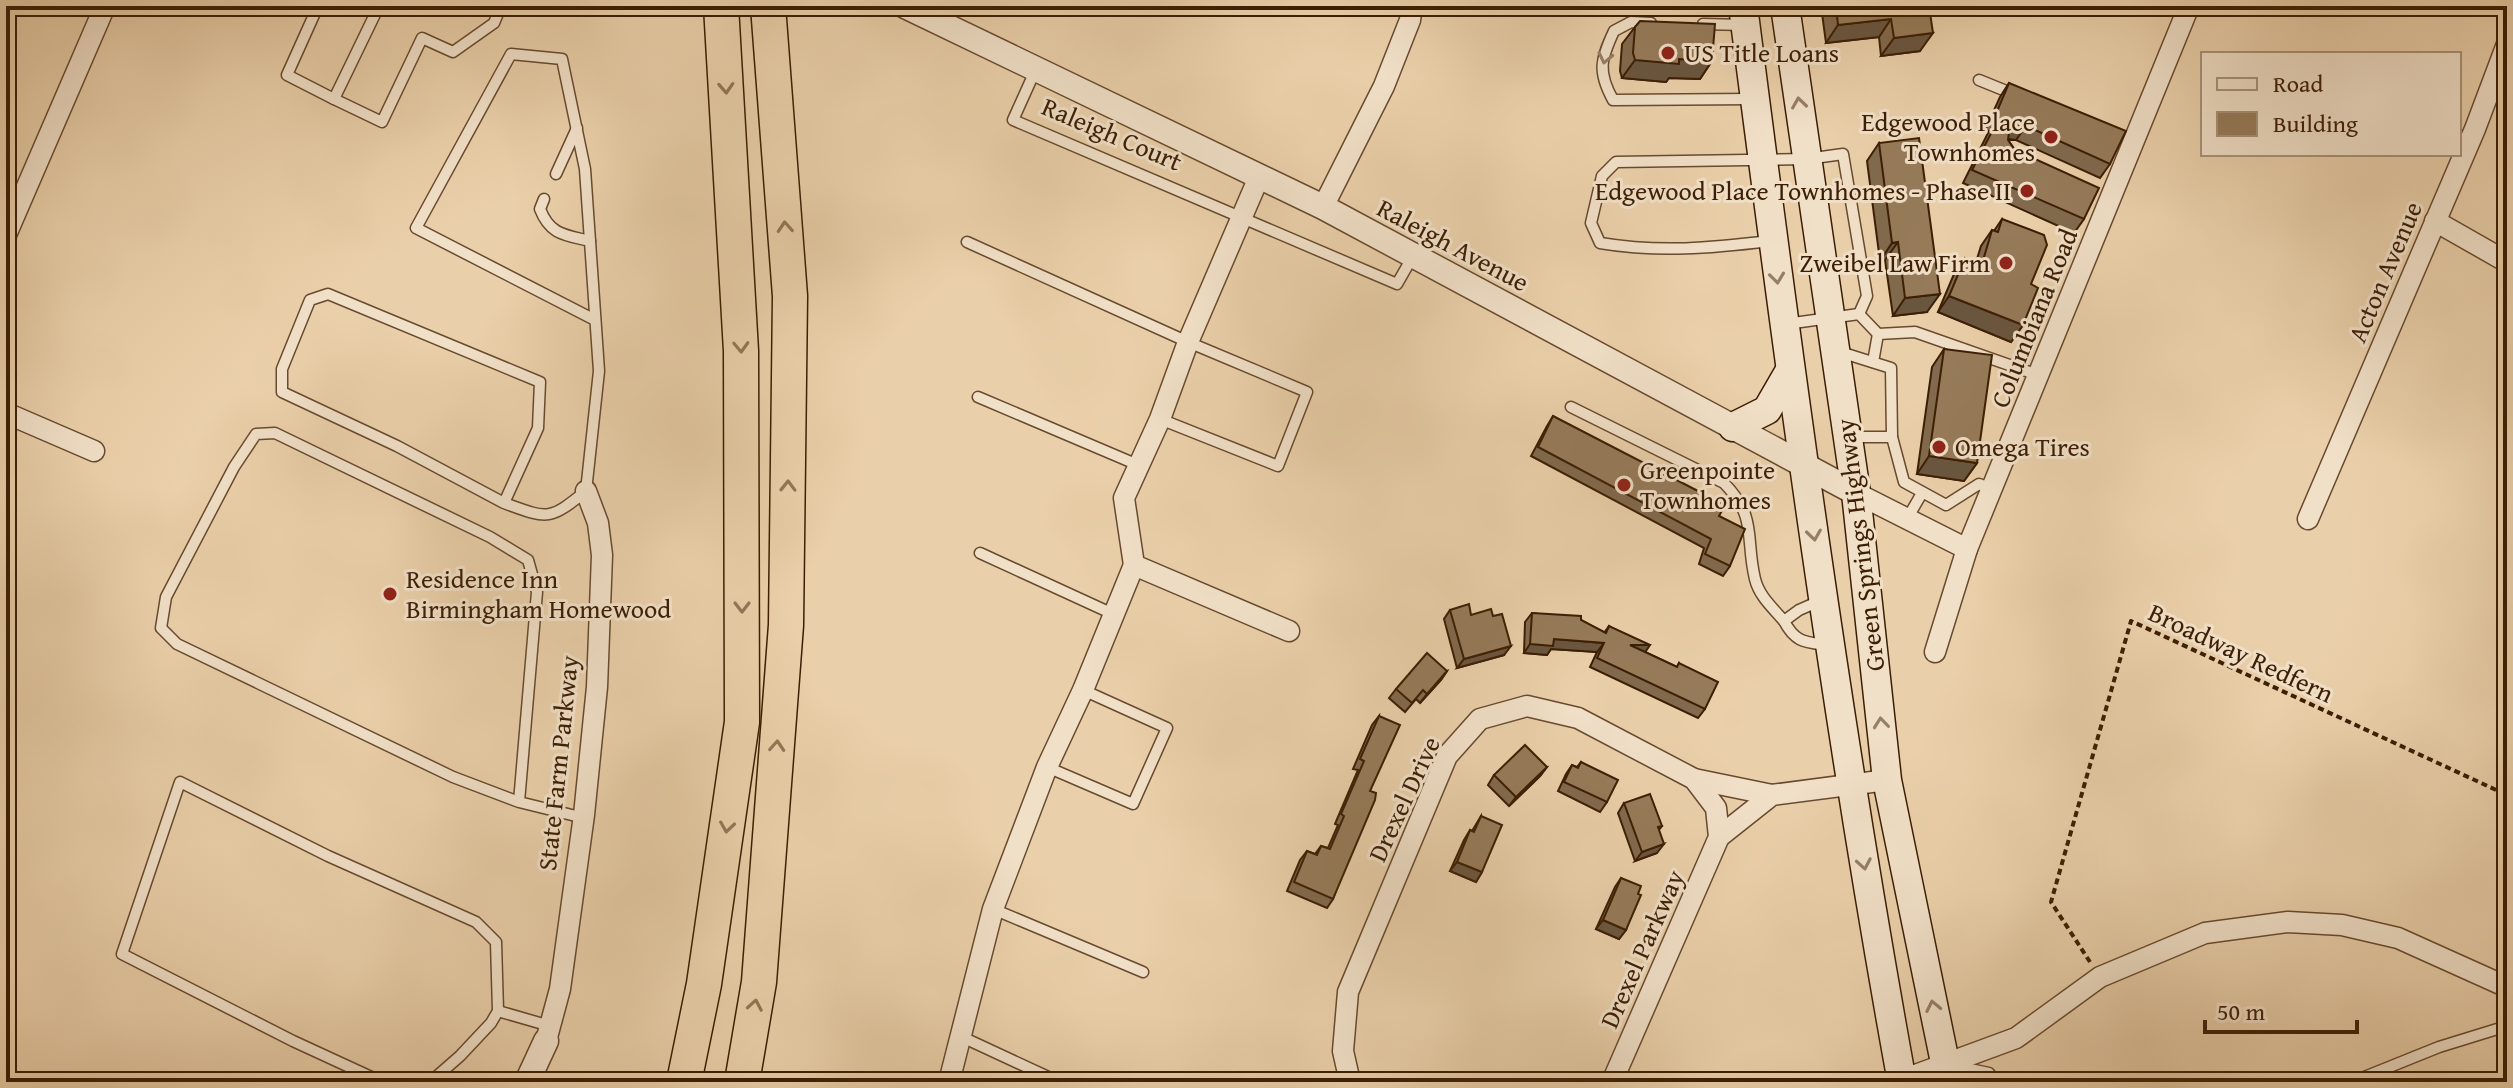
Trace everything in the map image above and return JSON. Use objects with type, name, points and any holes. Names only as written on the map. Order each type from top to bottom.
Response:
[{"type":"highway","points":[[684,1082],[704,984],[742,722],[741,351],[721,8]]},
{"type":"highway","points":[[742,1082],[759,982],[786,625],[790,296],[770,21]]},
{"type":"main road","name":"Green Springs Highway","points":[[1785,6],[1856,493],[1887,780],[1947,1073]]},
{"type":"main road","name":"Green Springs Highway","points":[[1744,16],[1789,372],[1851,787],[1902,1081]]},
{"type":"main road","points":[[1733,427],[1767,410],[1789,372]]},
{"type":"street","points":[[6,235],[105,6]]},
{"type":"street","name":"Raleigh Avenue","points":[[905,6],[1323,207],[1856,493],[1967,549]]},
{"type":"street","points":[[1323,207],[1384,86],[1410,20],[1412,6]]},
{"type":"street","name":"Columbiana Road","points":[[1935,652],[1967,549],[2111,197],[2127,138],[2189,6]]},
{"type":"street","name":"Acton Avenue","points":[[2308,519],[2475,129],[2507,44]]},
{"type":"street","points":[[949,1082],[993,909],[1047,767],[1083,690],[1134,565],[1124,498],[1160,419],[1188,342],[1259,177]]},
{"type":"street","points":[[2087,187],[2111,197]]},
{"type":"street","points":[[2435,221],[2507,262]]},
{"type":"street","points":[[6,413],[94,451]]},
{"type":"street","name":"State Farm Parkway","points":[[527,1082],[548,1034],[560,989],[584,818],[597,687],[602,555],[598,523],[586,491]]},
{"type":"street","points":[[1134,565],[1289,631]]},
{"type":"street","name":"Drexel Drive","points":[[1350,1082],[1343,1051],[1348,992],[1447,756],[1480,719],[1527,706],[1553,711],[1578,718],[1694,779],[1772,795]]},
{"type":"street","name":"Drexel Drive","points":[[1694,779],[1716,808]]},
{"type":"street","points":[[1772,795],[1887,780]]},
{"type":"street","name":"Drexel Parkway","points":[[1612,1082],[1719,837],[1772,795]]},
{"type":"street","name":"Drexel Parkway","points":[[1716,808],[1719,837]]},
{"type":"street","points":[[1902,1081],[1947,1073],[2016,1038],[2100,977],[2205,933],[2288,922],[2342,925],[2398,938],[2507,987]]},
{"type":"street","name":"State Farm Parkway","points":[[545,1082],[548,1034]]},
{"type":"lane","points":[[318,6],[287,75],[382,122],[422,38],[453,52],[494,23],[501,6]]},
{"type":"lane","points":[[334,99],[379,6]]},
{"type":"lane","points":[[1688,24],[1744,16]]},
{"type":"lane","points":[[1660,23],[1631,22],[1614,31],[1602,57],[1602,81],[1613,100],[1754,99]]},
{"type":"lane","points":[[504,503],[538,428],[540,382],[328,294],[310,300],[282,369],[282,392],[397,446],[504,503],[537,515],[559,513],[586,491],[599,371],[585,169],[562,59],[511,54],[416,228],[595,320]]},
{"type":"lane","name":"Raleigh Court","points":[[1036,69],[1013,120],[1397,284],[1413,256]]},
{"type":"lane","points":[[1979,80],[2021,97]]},
{"type":"lane","points":[[556,174],[577,128]]},
{"type":"lane","points":[[1772,241],[1699,250],[1639,250],[1600,243],[1591,223],[1602,176],[1616,162],[1807,159],[1843,154],[1867,296],[1859,314]]},
{"type":"lane","points":[[544,199],[540,209],[546,225],[563,235],[590,241]]},
{"type":"lane","points":[[967,242],[1307,392],[1278,466],[1160,419]]},
{"type":"lane","points":[[1783,324],[1859,314]]},
{"type":"lane","points":[[1859,314],[1878,334],[1915,332],[2038,375]]},
{"type":"lane","points":[[1873,362],[1878,334]]},
{"type":"lane","points":[[1835,351],[1891,368],[1892,437],[1904,482],[1946,505],[1979,484],[1992,489]]},
{"type":"lane","points":[[978,397],[1138,465]]},
{"type":"lane","points":[[1571,407],[1724,483],[1738,497],[1748,519],[1755,579],[1761,594],[1791,634],[1803,642],[1830,646]]},
{"type":"lane","points":[[519,802],[537,592],[528,560],[490,537],[275,433],[256,434],[234,467],[166,597],[161,628],[177,644],[453,777],[519,802],[584,818]]},
{"type":"lane","points":[[1848,437],[1892,437]]},
{"type":"lane","points":[[1907,519],[1922,493]]},
{"type":"lane","points":[[980,553],[1113,614]]},
{"type":"lane","points":[[1784,621],[1823,599]]},
{"type":"lane","points":[[1047,767],[1133,804],[1167,728],[1083,690]]},
{"type":"lane","points":[[382,1082],[293,1041],[122,954],[180,782],[328,856],[476,922],[496,942],[498,1011],[491,1023],[436,1077],[399,1082]]},
{"type":"lane","points":[[993,909],[1143,972]]},
{"type":"lane","points":[[498,1011],[548,1034]]},
{"type":"lane","points":[[2352,1082],[2439,1047],[2507,1026]]},
{"type":"lane","points":[[962,1037],[1059,1082]]},
{"type":"lane","points":[[1947,1073],[1989,1073],[1996,1082]]},
{"type":"path","name":"Broadway Redfern","points":[[2100,977],[2051,902],[2131,621],[2507,795]]},
{"type":"building","points":[[1836,6],[1929,6],[1933,33],[1894,38],[1891,19],[1838,25]]},
{"type":"building","points":[[1640,21],[1715,24],[1712,61],[1679,59],[1679,64],[1635,60],[1635,27]]},
{"type":"building","points":[[2009,83],[2126,131],[2110,164],[2026,126],[2009,132],[2008,140],[2015,150],[2099,188],[2084,219],[1972,170],[1999,118],[1995,116]]},
{"type":"building","points":[[1919,138],[1940,294],[1905,298],[1898,242],[1892,243],[1879,143]]},
{"type":"building","points":[[2002,219],[2044,235],[2047,245],[2031,284],[2038,288],[2023,325],[1949,296],[1965,258],[1982,264],[1992,230],[1998,232]]},
{"type":"building","points":[[1944,349],[1992,355],[1977,463],[1929,456]]},
{"type":"building","name":"Greenpointe Townhomes","points":[[1553,416],[1725,505],[1719,516],[1745,529],[1730,566],[1705,554],[1711,539],[1538,447]]},
{"type":"building","points":[[1469,604],[1471,615],[1491,609],[1493,616],[1502,614],[1511,646],[1464,659],[1450,610]]},
{"type":"building","points":[[1532,613],[1581,616],[1581,620],[1606,633],[1609,626],[1650,645],[1630,645],[1718,682],[1705,709],[1597,658],[1604,643],[1554,639],[1553,646],[1530,644]]},
{"type":"building","points":[[1427,653],[1447,671],[1427,694],[1423,690],[1412,703],[1396,689]]},
{"type":"building","points":[[1379,716],[1400,725],[1370,791],[1376,793],[1375,800],[1333,899],[1294,882],[1307,851],[1317,855],[1321,846],[1330,849],[1364,761],[1360,759]]},
{"type":"building","points":[[1525,745],[1547,767],[1516,797],[1494,775]]},
{"type":"building","points":[[1581,762],[1618,780],[1607,802],[1564,782],[1572,765],[1578,768]]},
{"type":"building","points":[[1650,794],[1662,826],[1658,827],[1664,844],[1642,852],[1624,803]]},
{"type":"building","points":[[1481,816],[1502,825],[1482,872],[1457,862],[1470,830],[1474,832]]},
{"type":"building","points":[[1621,878],[1641,886],[1638,894],[1641,895],[1626,930],[1603,920]]},
{"type":"place","name":"US Title Loans","points":[[1668,53]]},
{"type":"place","name":"Edgewood Place Townhomes","points":[[2051,137]]},
{"type":"place","name":"Edgewood Place Townhomes - Phase II","points":[[2027,191]]},
{"type":"place","name":"Zweibel Law Firm","points":[[2006,263]]},
{"type":"place","name":"Omega Tires","points":[[1939,447]]},
{"type":"place","name":"Greenpointe Townhomes","points":[[1624,485]]},
{"type":"place","name":"Residence Inn Birmingham Homewood","points":[[390,594]]}]
